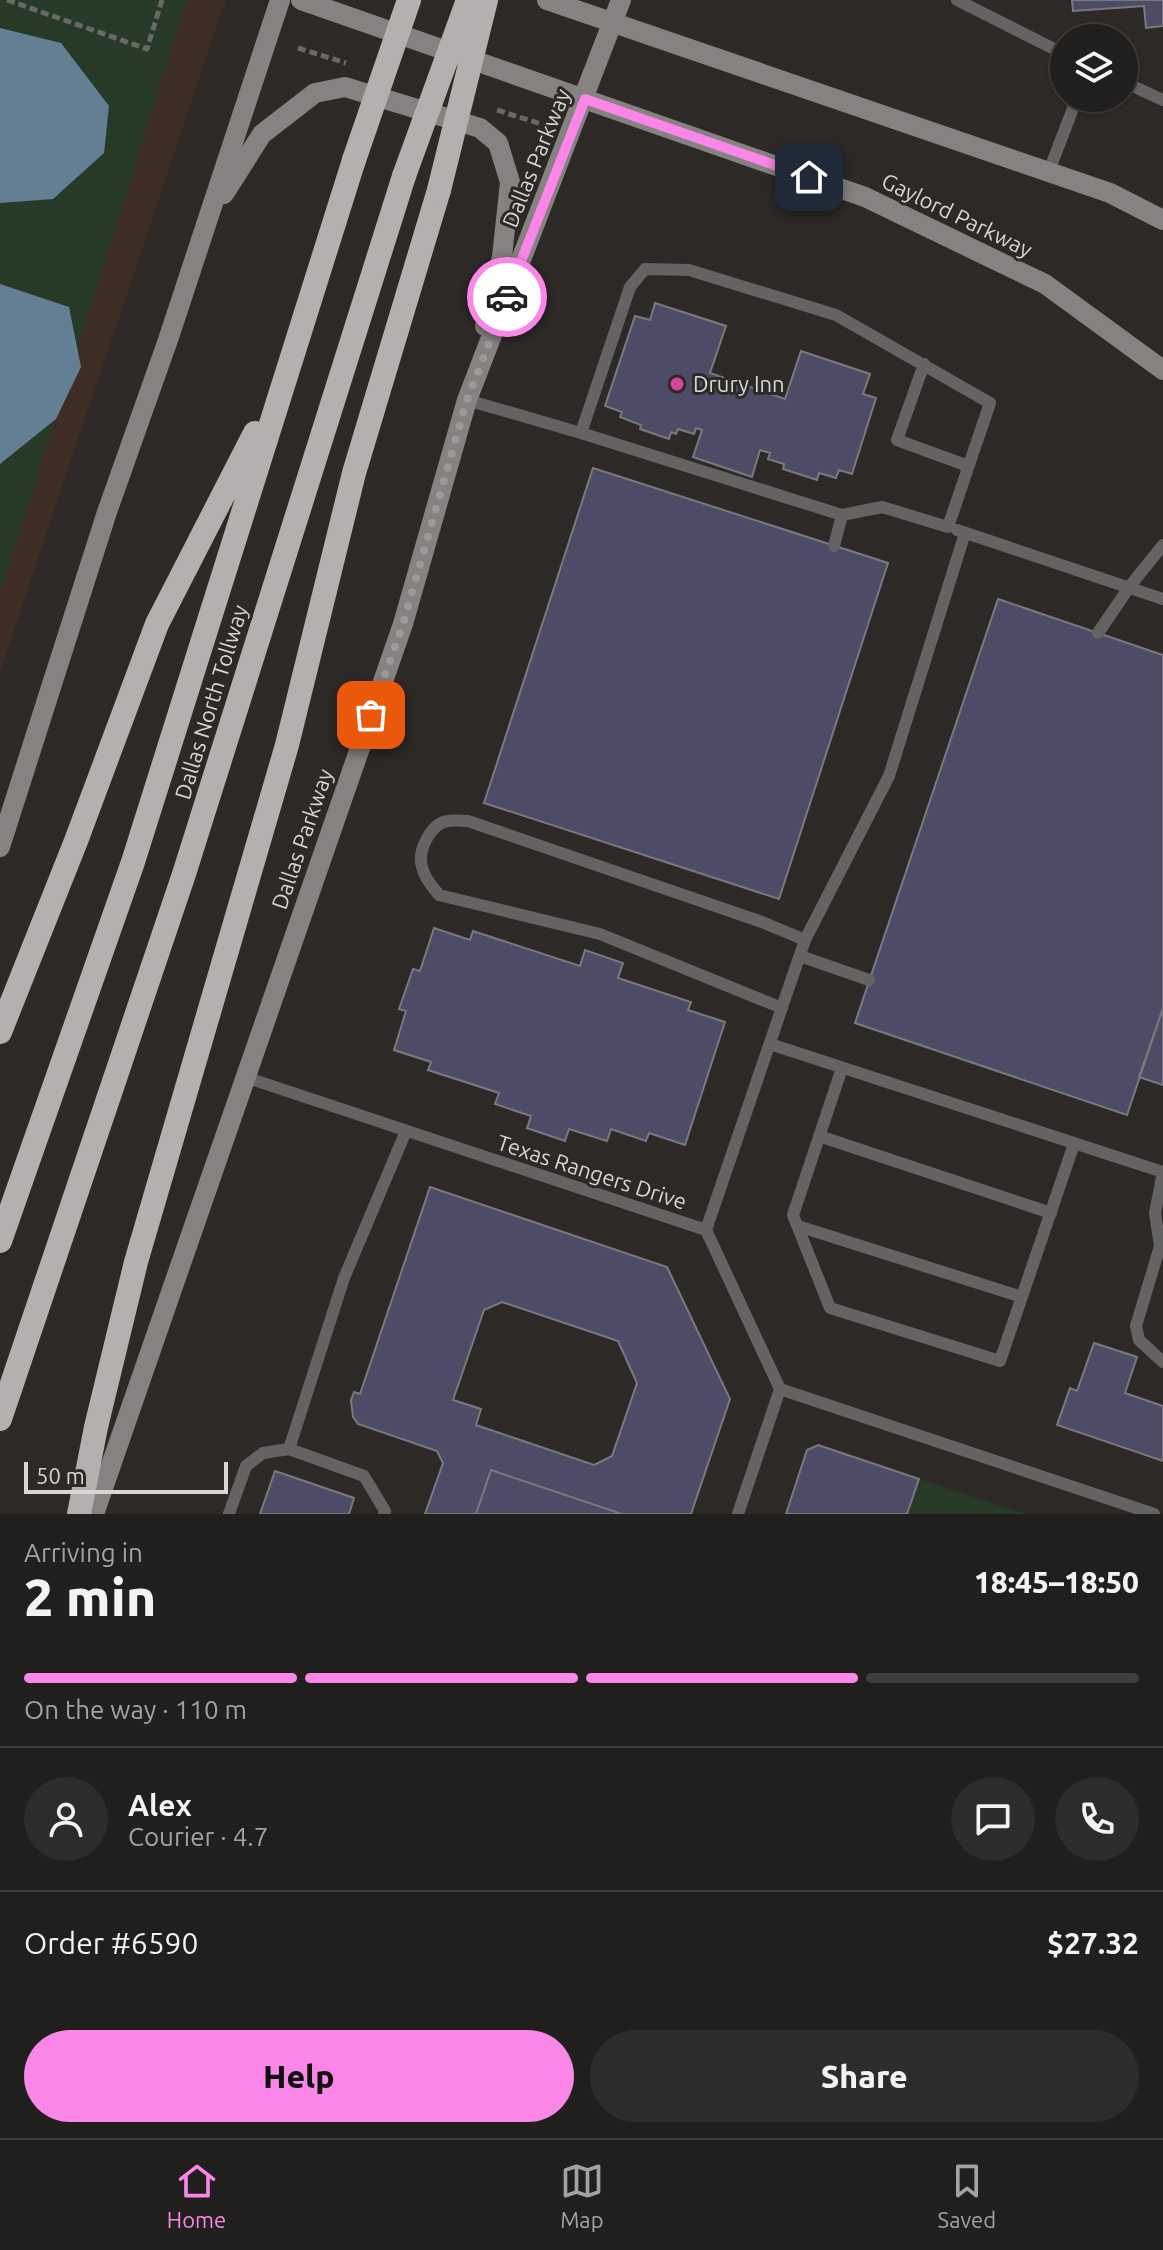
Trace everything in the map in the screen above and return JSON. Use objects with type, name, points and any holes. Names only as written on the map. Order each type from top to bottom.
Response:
[{"type":"highway","name":"Dallas North Tollway","points":[[0,1241],[133,862],[284,378],[409,0]]},
{"type":"highway","name":"Dallas North Tollway","points":[[0,1419],[184,874],[404,176],[468,0]]},
{"type":"highway","points":[[79,1514],[96,1427],[136,1262],[287,745],[354,473],[439,190],[486,0]]},
{"type":"highway","points":[[0,1032],[157,624],[284,378]]},
{"type":"main road","points":[[0,847],[103,526],[280,0]]},
{"type":"main road","name":"Gaylord Parkway","points":[[301,0],[865,197],[1045,284],[1163,370]]},
{"type":"main road","points":[[547,0],[1049,171],[1110,193],[1163,220]]},
{"type":"main road","name":"Dallas Parkway","points":[[94,1514],[403,624],[467,400],[621,0]]},
{"type":"main road","points":[[206,223],[262,134],[315,93],[345,87],[480,128],[498,143],[510,182],[502,257],[467,400]]},
{"type":"lane","points":[[957,0],[1050,47]]},
{"type":"lane","points":[[1138,88],[1163,100]]},
{"type":"lane","points":[[1049,171],[1072,112]]},
{"type":"lane","points":[[581,433],[630,287],[645,269],[689,270],[836,315],[990,403],[948,527]]},
{"type":"lane","points":[[924,364],[897,440],[968,466]]},
{"type":"lane","points":[[467,400],[842,515],[882,507],[1163,599]]},
{"type":"lane","points":[[834,546],[842,515]]},
{"type":"lane","points":[[706,1230],[805,940],[889,776],[965,533]]},
{"type":"lane","points":[[1098,633],[1163,545]]},
{"type":"lane","points":[[782,1008],[600,934],[439,895],[427,882],[420,864],[423,846],[433,830],[445,821],[468,821],[762,922],[805,940]]},
{"type":"lane","points":[[800,956],[869,980]]},
{"type":"lane","points":[[770,1044],[1163,1172],[1155,1213],[1160,1246],[1136,1326],[1139,1340],[1163,1362]]},
{"type":"lane","points":[[842,1068],[793,1215],[830,1308],[1000,1361],[1074,1144]]},
{"type":"lane","name":"Texas Rangers Drive","points":[[245,1077],[706,1230],[780,1389]]},
{"type":"lane","points":[[289,1449],[344,1278],[406,1131]]},
{"type":"lane","points":[[819,1136],[1051,1213]]},
{"type":"lane","points":[[798,1226],[1022,1297]]},
{"type":"lane","points":[[738,1514],[780,1389],[1154,1514]]},
{"type":"lane","points":[[229,1514],[246,1466],[263,1453],[289,1449],[364,1476],[384,1514]]},
{"type":"path","points":[[7,0],[147,49],[162,0]]},
{"type":"shaded area","points":[[0,0],[226,0],[0,672]]},
{"type":"green space","points":[[0,0],[187,0],[0,594]]},
{"type":"green space","points":[[818,1445],[1025,1514],[786,1514],[807,1450]]},
{"type":"water","points":[[0,28],[61,43],[109,106],[104,153],[53,199],[0,203]]},
{"type":"water","points":[[0,284],[69,307],[81,367],[56,419],[0,464]]},
{"type":"building","points":[[1072,0],[1163,0],[1163,26],[1146,28],[1144,6],[1073,11]]},
{"type":"building","name":"Drury Inn","points":[[655,303],[726,326],[710,373],[785,399],[801,351],[870,374],[863,394],[876,398],[852,474],[839,470],[836,478],[819,473],[817,480],[783,469],[784,464],[768,459],[770,453],[760,450],[752,477],[693,457],[702,430],[696,428],[694,434],[678,429],[676,434],[671,432],[669,439],[640,429],[641,425],[620,417],[622,412],[605,406],[635,316],[650,320]]},
{"type":"building","points":[[593,468],[888,563],[779,899],[484,803]]},
{"type":"building","points":[[998,599],[1163,655],[1163,1008],[1127,1115],[855,1023]]},
{"type":"building","points":[[434,928],[470,940],[473,931],[580,966],[585,950],[623,963],[618,978],[691,1002],[688,1010],[725,1022],[685,1145],[649,1133],[646,1141],[611,1129],[607,1141],[569,1129],[565,1141],[527,1128],[531,1116],[495,1104],[499,1093],[428,1070],[431,1062],[394,1050],[406,1011],[399,1009],[413,969],[420,971]]},
{"type":"building","points":[[1163,1008],[1163,1085],[1139,1077]]},
{"type":"building","points":[[430,1187],[667,1267],[730,1399],[691,1514],[622,1514],[491,1470],[476,1514],[425,1514],[443,1463],[437,1451],[358,1424],[353,1417],[351,1400],[354,1392],[360,1394]],"holes":[[[502,1302],[618,1341],[637,1383],[612,1456],[594,1465],[476,1425],[481,1409],[453,1400],[484,1310]]]},
{"type":"building","points":[[1094,1343],[1137,1357],[1125,1393],[1163,1406],[1163,1461],[1057,1425],[1070,1388],[1077,1391]]},
{"type":"building","points":[[818,1445],[919,1479],[907,1514],[786,1514],[807,1450]]},
{"type":"building","points":[[491,1470],[622,1514],[476,1514]]},
{"type":"building","points":[[275,1471],[354,1498],[349,1514],[260,1514]]},
{"type":"way so far","points":[[371,715],[403,624],[467,400],[507,297]]},
{"type":"place","name":"Drury Inn","points":[[677,384]]},
{"type":"route","points":[[507,297],[585,99],[809,177]]}]
